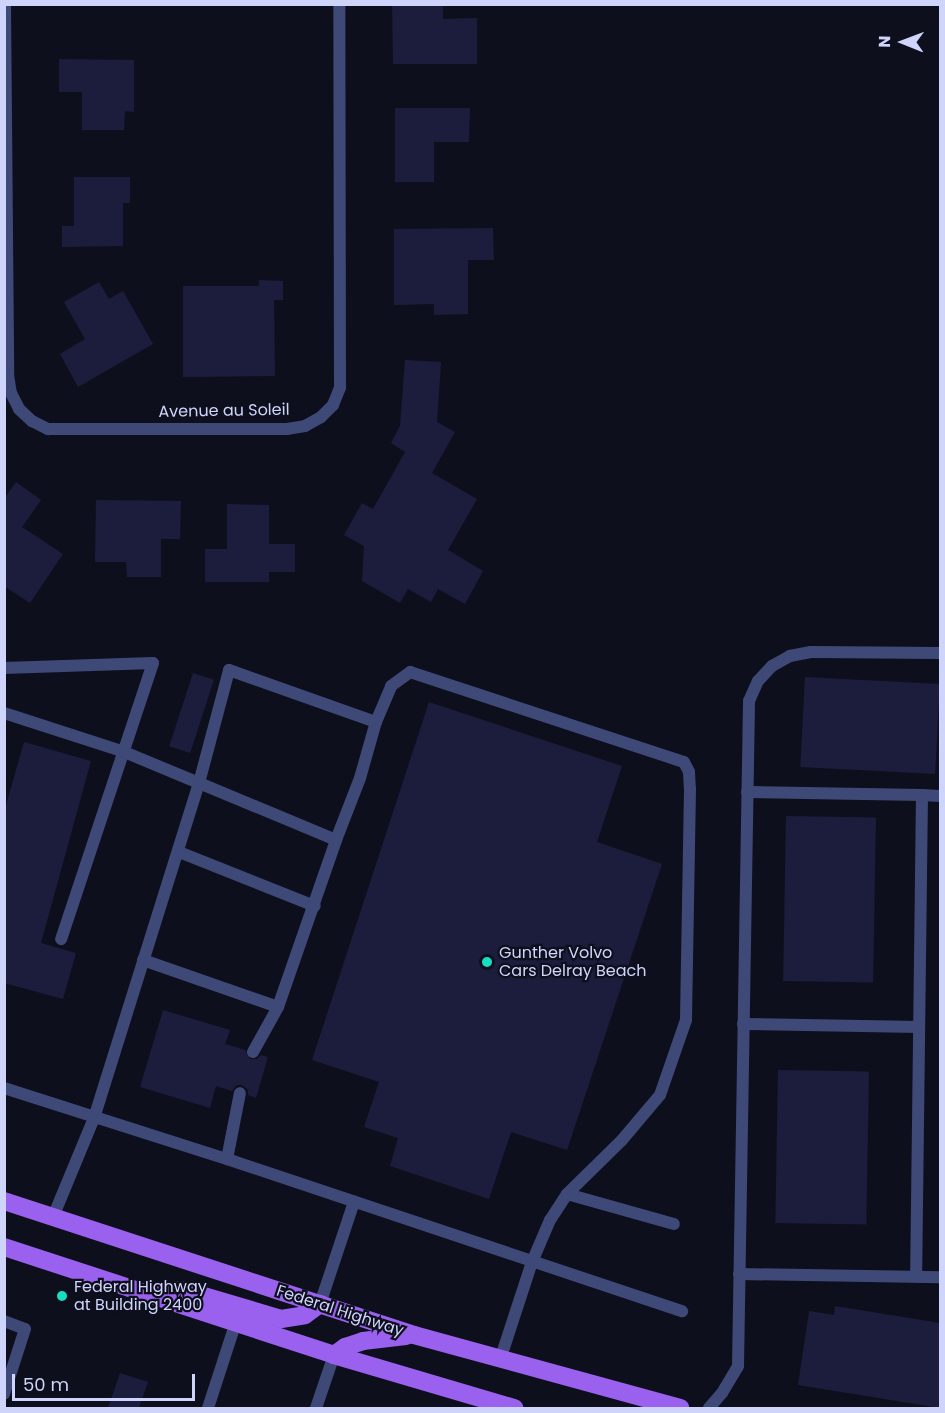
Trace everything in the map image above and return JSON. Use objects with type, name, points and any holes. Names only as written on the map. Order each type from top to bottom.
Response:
[{"type":"main road","name":"Federal Highway","points":[[4,1201],[414,1335],[680,1408]]},
{"type":"main road","points":[[4,1247],[333,1355],[514,1408]]},
{"type":"main road","points":[[141,1291],[184,1290],[281,1319],[305,1315],[320,1304]]},
{"type":"main road","points":[[333,1355],[345,1347],[363,1341],[414,1335]]},
{"type":"street","name":"Avenue au Soleil","points":[[5,4],[8,375],[11,393],[19,409],[32,421],[48,429],[287,429],[305,426],[321,417],[333,405],[340,388],[339,4]]},
{"type":"street","points":[[709,1408],[722,1393],[738,1366],[749,701],[758,681],[772,666],[790,656],[811,652],[940,653]]},
{"type":"street","points":[[4,668],[153,663],[61,939]]},
{"type":"street","points":[[53,1216],[94,1118],[179,852],[229,670],[376,722]]},
{"type":"street","points":[[253,1052],[278,1007],[360,778],[376,722],[391,686],[410,672],[684,762],[689,772],[686,1020],[660,1095],[622,1140],[567,1194],[550,1220],[532,1262],[500,1360]]},
{"type":"street","points":[[4,713],[122,751],[336,840]]},
{"type":"street","points":[[747,792],[940,796]]},
{"type":"street","points":[[916,1276],[922,795]]},
{"type":"street","points":[[179,852],[315,906]]},
{"type":"street","points":[[143,960],[278,1007]]},
{"type":"street","points":[[743,1024],[919,1027]]},
{"type":"street","points":[[4,1088],[227,1159],[682,1311]]},
{"type":"street","points":[[227,1159],[240,1093]]},
{"type":"street","points":[[567,1194],[674,1224]]},
{"type":"street","points":[[320,1304],[354,1202]]},
{"type":"street","points":[[740,1275],[940,1277]]},
{"type":"street","points":[[4,1321],[26,1329],[4,1394]]},
{"type":"street","points":[[208,1408],[236,1322]]},
{"type":"street","points":[[316,1408],[333,1355]]},
{"type":"building","points":[[392,4],[443,4],[443,19],[477,18],[477,64],[393,64]]},
{"type":"building","points":[[59,59],[134,60],[134,112],[125,111],[124,130],[82,130],[82,92],[59,92]]},
{"type":"building","points":[[395,108],[470,108],[469,142],[434,142],[434,182],[395,182]]},
{"type":"building","points":[[74,177],[130,177],[130,203],[123,203],[123,246],[62,247],[62,226],[74,226]]},
{"type":"building","points":[[493,228],[494,260],[468,260],[468,314],[434,315],[434,304],[394,305],[394,229]]},
{"type":"building","points":[[259,280],[283,281],[283,300],[274,300],[275,376],[183,377],[183,286],[259,286]]},
{"type":"building","points":[[99,282],[109,299],[123,291],[153,344],[78,387],[60,354],[85,339],[64,302]]},
{"type":"building","points":[[405,360],[441,362],[437,422],[455,432],[432,473],[477,499],[448,550],[483,571],[465,604],[438,589],[431,602],[408,589],[400,603],[362,581],[364,546],[344,535],[362,503],[373,509],[405,452],[391,443],[400,426]]},
{"type":"building","points":[[16,482],[41,500],[22,527],[63,554],[30,603],[4,586],[4,499]]},
{"type":"building","points":[[96,500],[181,501],[180,539],[161,539],[161,577],[127,577],[126,562],[95,562]]},
{"type":"building","points":[[227,504],[269,505],[269,544],[295,544],[295,572],[269,572],[269,582],[205,582],[205,549],[227,549]]},
{"type":"building","points":[[193,673],[214,680],[190,753],[169,746]]},
{"type":"building","points":[[805,677],[940,684],[935,774],[800,767]]},
{"type":"building","name":"Gunther Volvo Cars Delray Beach","points":[[429,702],[622,766],[597,842],[662,864],[567,1150],[511,1132],[489,1199],[390,1166],[398,1138],[364,1127],[379,1082],[312,1060]]},
{"type":"building","points":[[24,742],[91,761],[41,943],[76,953],[63,999],[4,983],[4,812]]},
{"type":"building","points":[[786,816],[876,818],[873,983],[783,981]]},
{"type":"building","points":[[163,1010],[230,1030],[225,1044],[245,1050],[250,1059],[257,1059],[261,1055],[268,1057],[256,1098],[248,1095],[248,1090],[242,1085],[237,1085],[232,1091],[216,1086],[210,1108],[140,1087]]},
{"type":"building","points":[[778,1070],[869,1072],[866,1225],[775,1223]]},
{"type":"building","points":[[835,1306],[940,1323],[940,1408],[798,1385],[809,1311],[834,1315]]},
{"type":"building","points":[[120,1373],[148,1382],[139,1408],[108,1408]]},
{"type":"place","name":"Gunther Volvo Cars Delray Beach","points":[[487,962]]},
{"type":"place","name":"Federal Highway at Building 2400","points":[[62,1296]]}]
